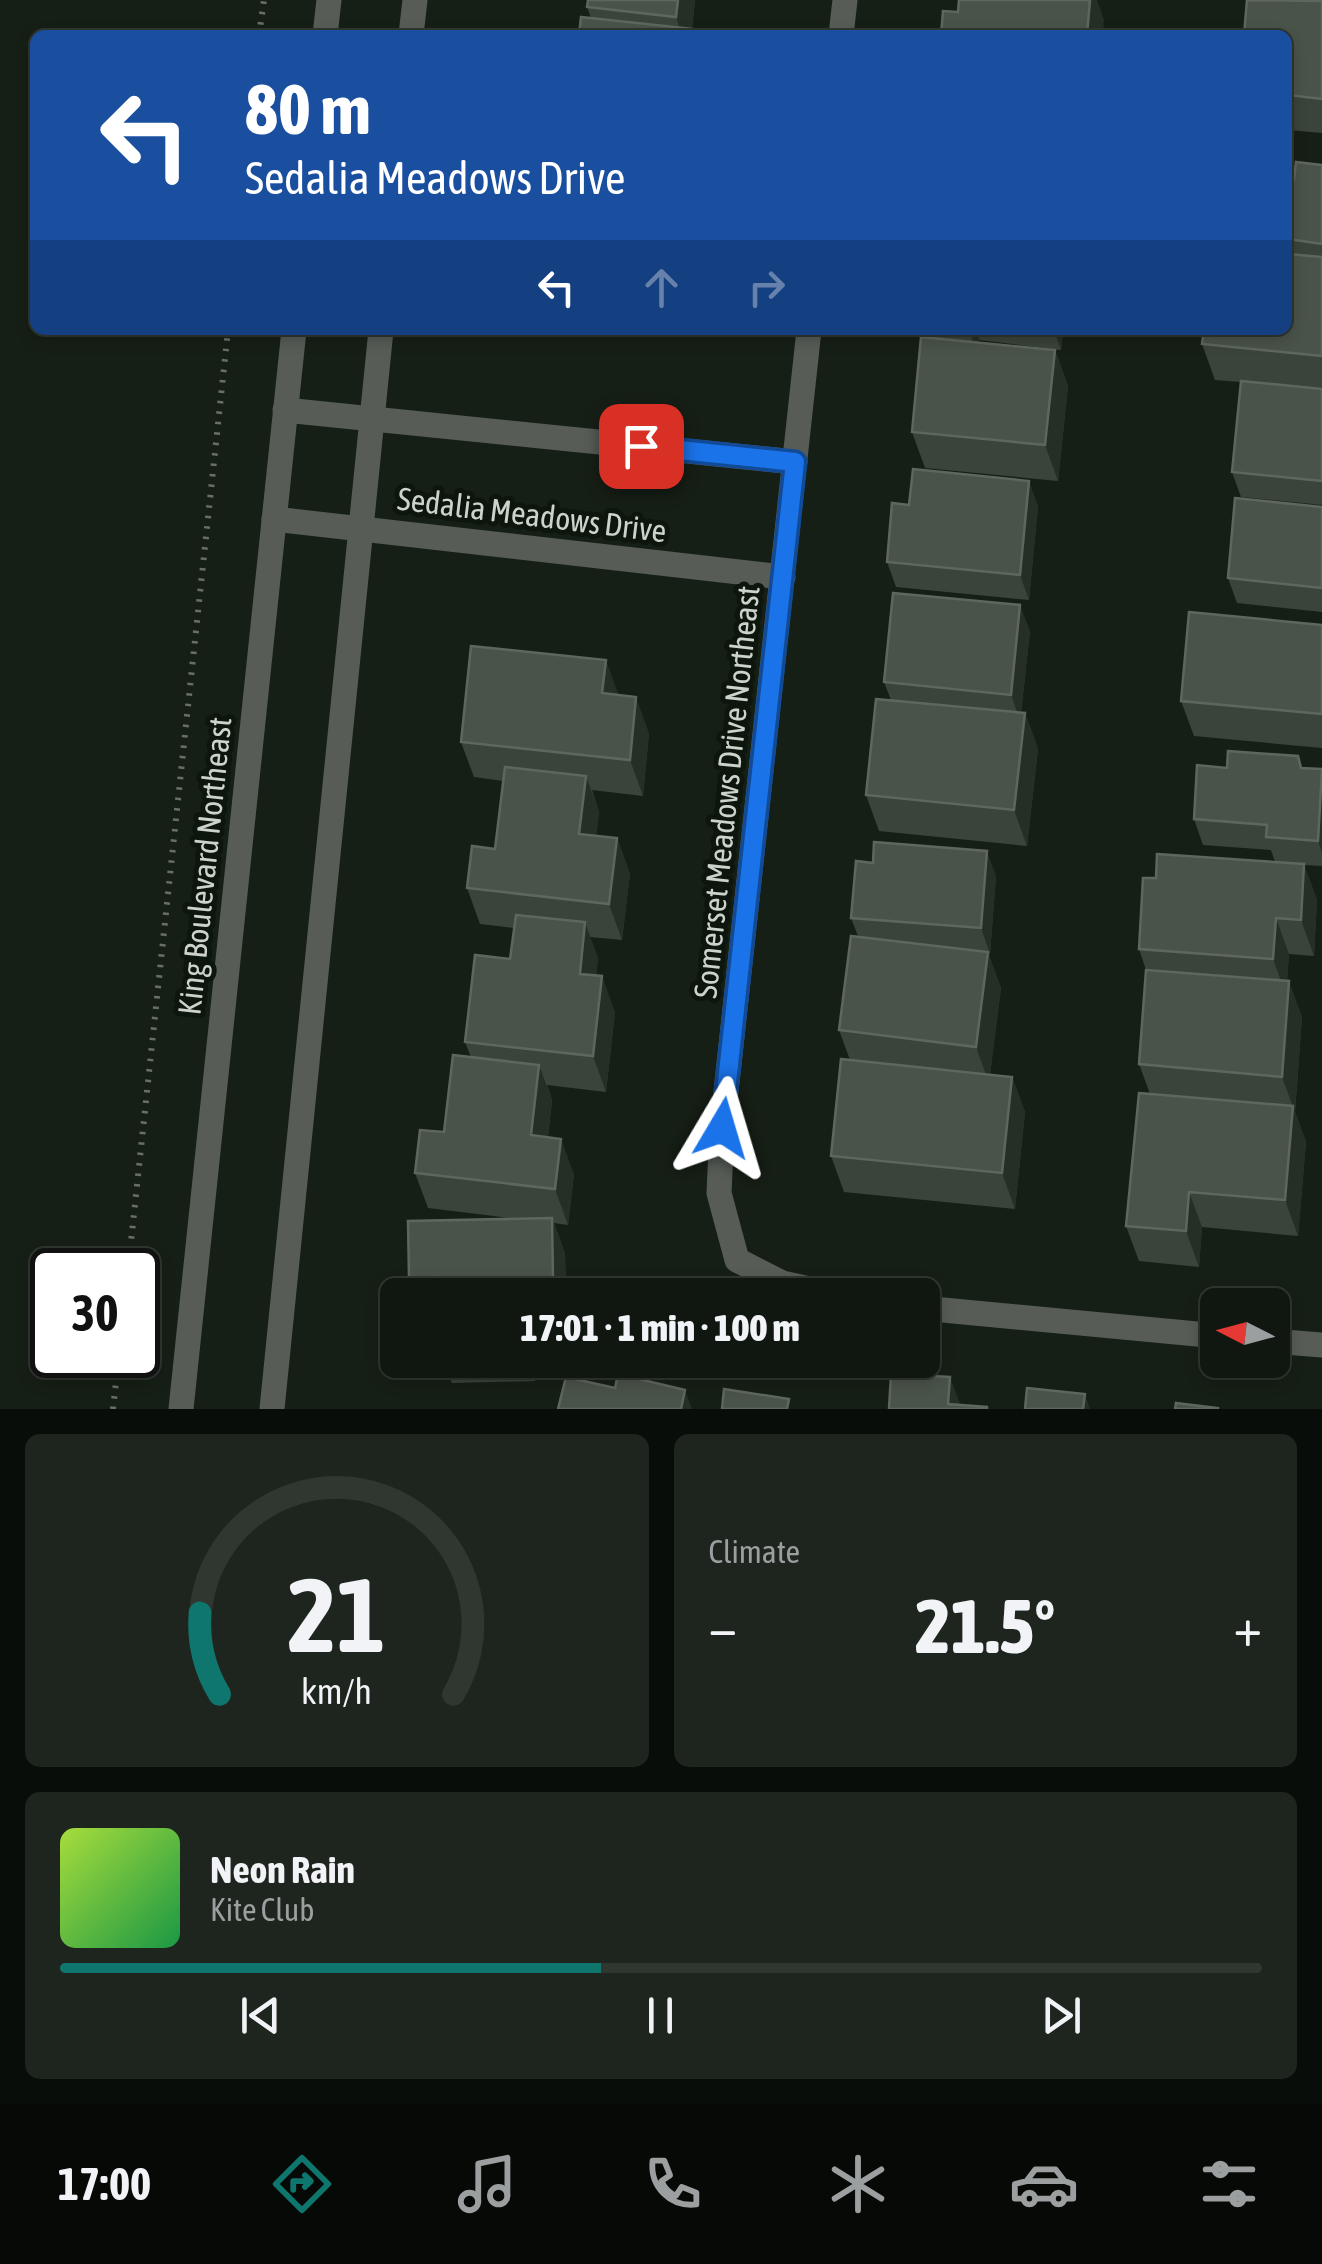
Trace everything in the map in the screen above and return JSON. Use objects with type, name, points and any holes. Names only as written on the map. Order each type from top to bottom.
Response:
[{"type":"street","points":[[326,30],[329,0]]},
{"type":"street","points":[[412,30],[415,0]]},
{"type":"street","points":[[841,30],[844,0]]},
{"type":"street","name":"King Boulevard Northeast","points":[[182,1409],[293,335]]},
{"type":"street","points":[[272,1409],[380,335]]},
{"type":"street","name":"Somerset Meadows Drive Northeast","points":[[772,1278],[737,1260],[720,1192],[722,1128],[809,335]]},
{"type":"street","points":[[285,410],[795,462]]},
{"type":"street","name":"Sedalia Meadows Drive","points":[[274,518],[783,577]]},
{"type":"street","points":[[940,1310],[1200,1334]]},
{"type":"street","points":[[1290,1342],[1322,1345]]},
{"type":"path","points":[[260,30],[264,0]]},
{"type":"path","points":[[130,1248],[227,335]]},
{"type":"path","points":[[113,1409],[116,1378]]},
{"type":"building","points":[[588,0],[678,0],[676,17],[587,7]]},
{"type":"building","points":[[959,0],[1090,0],[1087,30],[941,30],[943,11],[958,12]]},
{"type":"building","points":[[1247,0],[1322,1],[1322,99],[1292,95],[1292,30],[1244,30]]},
{"type":"building","points":[[581,17],[703,30],[580,30]]},
{"type":"building","points":[[1296,162],[1322,165],[1322,244],[1292,240]]},
{"type":"building","points":[[1292,254],[1322,257],[1322,356],[1202,344],[1203,335],[1292,335]]},
{"type":"building","points":[[921,337],[1055,350],[1045,445],[912,432]]},
{"type":"building","points":[[1241,381],[1322,389],[1322,481],[1232,472]]},
{"type":"building","points":[[913,469],[1029,481],[1020,575],[887,562],[892,503],[909,505]]},
{"type":"building","points":[[1235,498],[1322,507],[1322,588],[1228,578]]},
{"type":"building","points":[[893,593],[1020,605],[1011,695],[884,682]]},
{"type":"building","points":[[1189,612],[1322,625],[1322,714],[1181,701]]},
{"type":"building","points":[[471,646],[606,660],[602,693],[636,697],[630,760],[461,742]]},
{"type":"building","points":[[876,699],[1025,713],[1014,810],[866,795]]},
{"type":"building","points":[[1228,751],[1298,756],[1301,768],[1322,769],[1318,841],[1266,837],[1267,825],[1194,819],[1197,765],[1227,768]]},
{"type":"building","points":[[505,767],[586,776],[579,834],[617,838],[609,904],[467,888],[472,846],[495,849]]},
{"type":"building","points":[[874,842],[987,851],[981,928],[851,918],[856,861],[873,863]]},
{"type":"building","points":[[1157,854],[1304,864],[1301,920],[1276,918],[1273,959],[1139,949],[1143,878],[1156,878]]},
{"type":"building","points":[[516,915],[585,922],[580,974],[602,976],[593,1056],[465,1042],[475,955],[510,959]]},
{"type":"building","points":[[851,936],[988,952],[976,1047],[839,1030]]},
{"type":"building","points":[[1146,970],[1289,981],[1282,1077],[1139,1064]]},
{"type":"building","points":[[453,1055],[539,1065],[531,1135],[561,1139],[555,1189],[415,1173],[420,1130],[444,1132]]},
{"type":"building","points":[[841,1059],[1012,1077],[1002,1173],[831,1156]]},
{"type":"building","points":[[1139,1093],[1293,1106],[1285,1200],[1189,1192],[1186,1231],[1126,1226]]},
{"type":"building","points":[[552,1218],[553,1277],[409,1278],[408,1221]]},
{"type":"building","points":[[940,1376],[950,1377],[948,1404],[987,1407],[987,1409],[889,1409],[891,1378]]},
{"type":"building","points":[[566,1378],[615,1388],[617,1378],[635,1378],[685,1390],[681,1409],[558,1409]]},
{"type":"building","points":[[1027,1388],[1085,1394],[1083,1409],[1025,1409]]},
{"type":"building","points":[[724,1389],[789,1399],[787,1409],[722,1409]]},
{"type":"building","points":[[1176,1403],[1218,1408],[1218,1409],[1175,1409]]},
{"type":"route","points":[[641,446],[795,462],[722,1128]]}]
